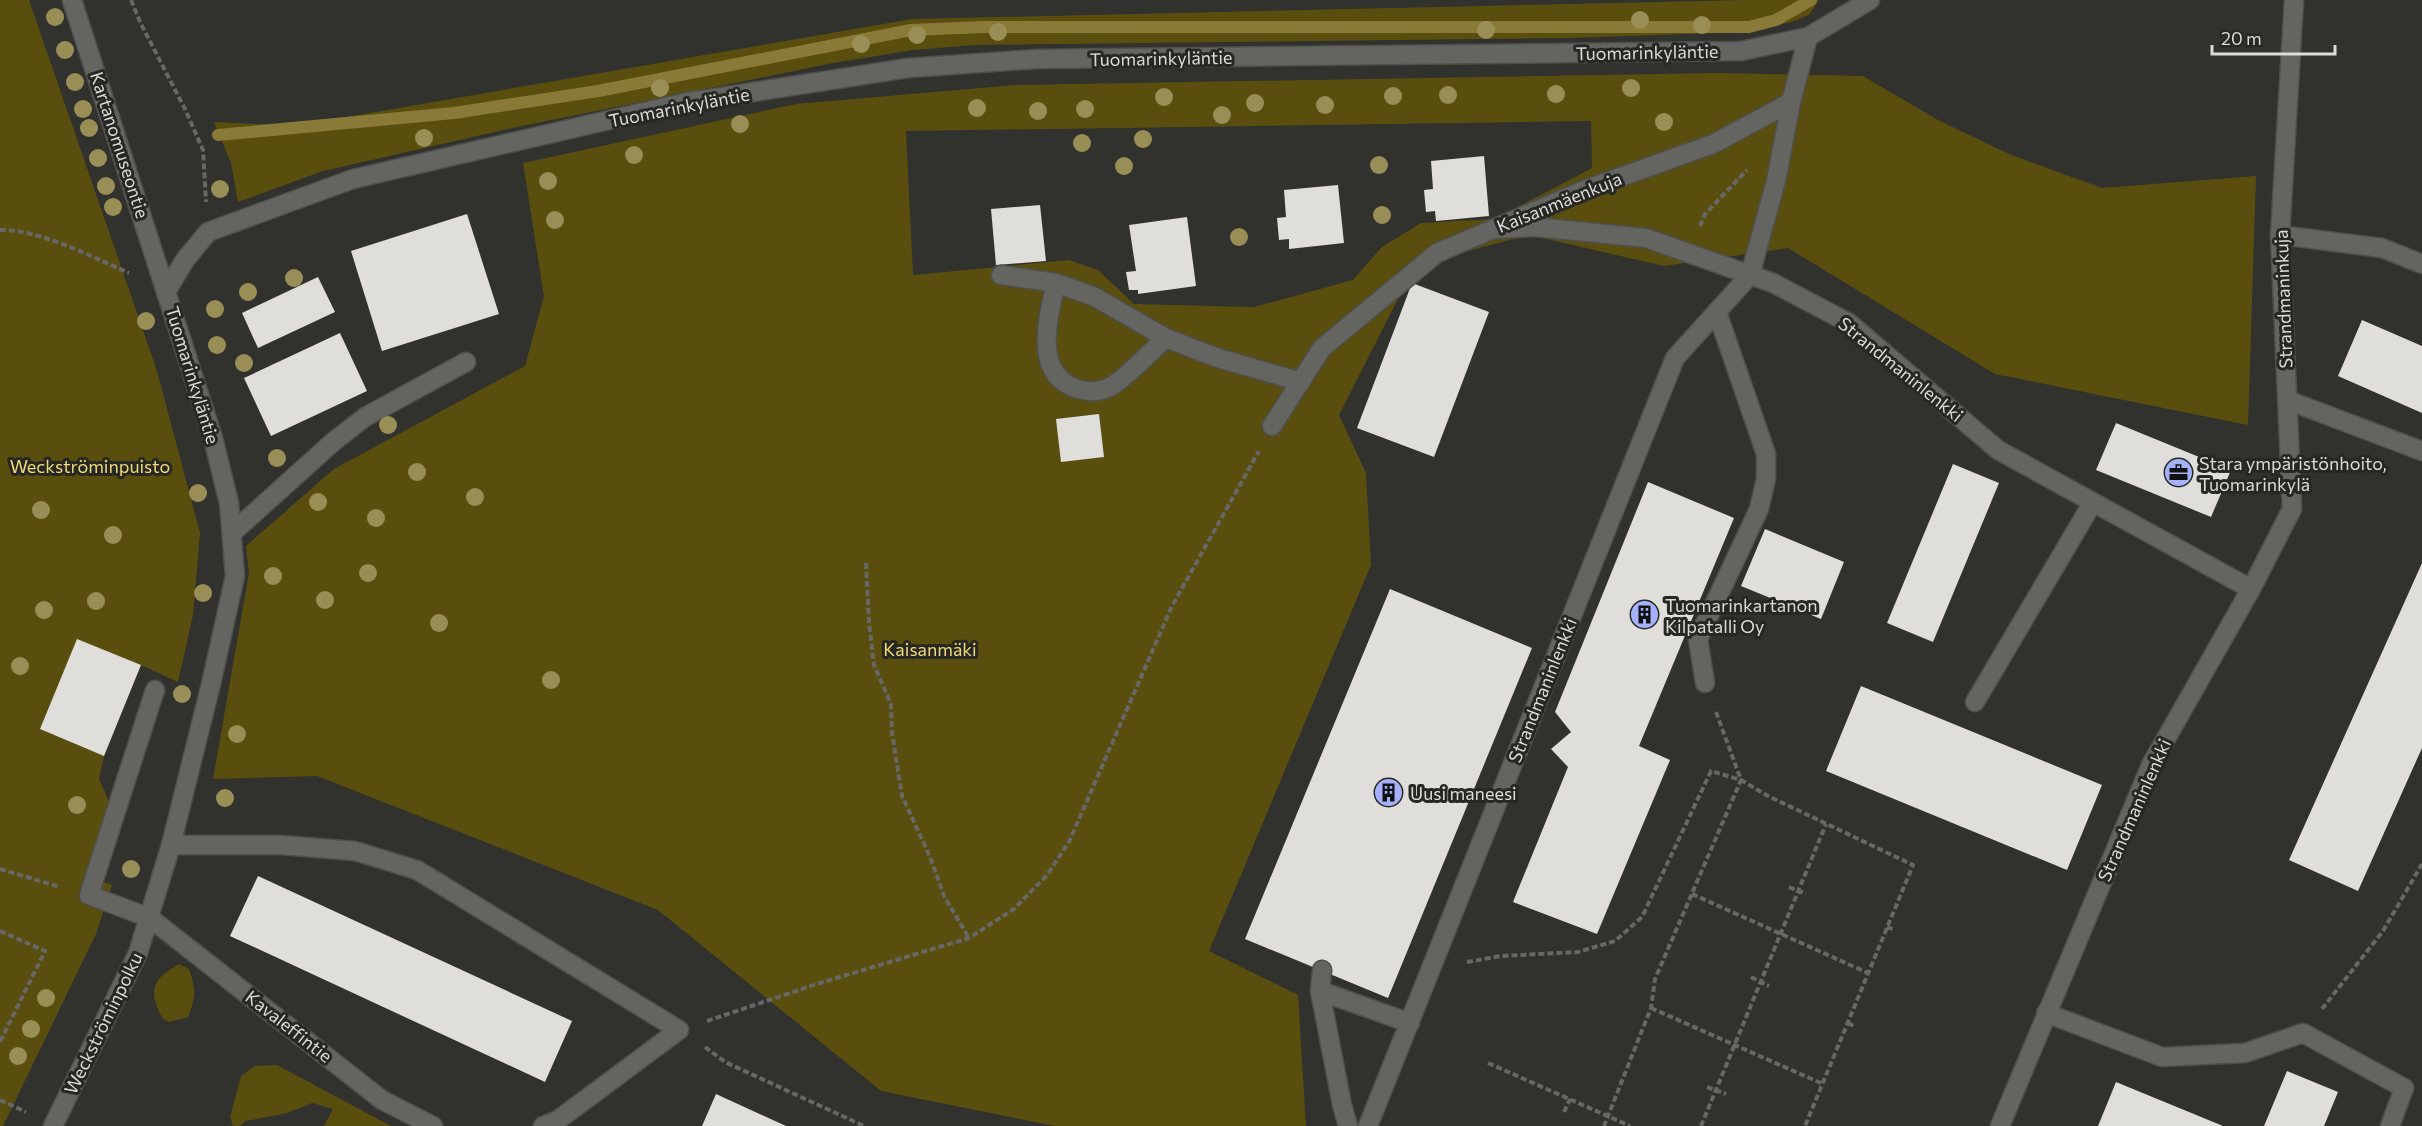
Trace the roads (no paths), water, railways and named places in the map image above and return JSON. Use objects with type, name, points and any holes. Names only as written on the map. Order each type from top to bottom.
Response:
[{"type":"street","name":"Kartanomuseontie","points":[[72,0],[167,290]]},
{"type":"street","name":"Tuomarinkyläntie","points":[[150,918],[171,845],[235,576],[229,503],[213,438],[167,290],[185,260],[208,232],[353,179],[683,103],[908,68],[1037,59],[1742,51],[1808,37],[1845,7],[1870,0]]},
{"type":"street","name":"Strandmaninkuja","points":[[2251,589],[2292,509],[2280,235],[2294,0]]},
{"type":"street","points":[[1493,229],[1535,227],[1646,238],[1750,275],[1776,181],[1791,102],[1808,37]]},
{"type":"street","name":"Kaisanmäenkuja","points":[[1272,426],[1322,348],[1437,253],[1584,190],[1713,144],[1791,102]]},
{"type":"street","points":[[2280,235],[2382,248],[2422,264]]},
{"type":"street","points":[[1001,275],[1056,284],[1095,297],[1166,338],[1215,357],[1301,382]]},
{"type":"street","name":"Strandmaninlenkki","points":[[1368,1126],[1675,358],[1750,275],[1773,283],[1849,322],[1998,450],[2251,589],[2151,765],[2000,1126]]},
{"type":"street","points":[[1056,284],[1047,321],[1047,352],[1054,374],[1070,387],[1089,392],[1110,387],[1166,338]]},
{"type":"street","points":[[1705,683],[1698,639],[1760,508],[1766,478],[1766,454],[1717,312]]},
{"type":"street","points":[[232,533],[333,442],[365,417],[466,362]]},
{"type":"street","points":[[2287,400],[2422,451]]},
{"type":"street","points":[[1975,702],[2093,502]]},
{"type":"street","name":"Kavaleffintie","points":[[155,690],[89,895],[150,918],[382,1100],[433,1126]]},
{"type":"street","points":[[171,845],[280,845],[355,851],[417,870],[679,1030],[558,1120],[543,1126]]},
{"type":"street","name":"Weckströminpolku","points":[[53,1126],[138,953],[150,918]]},
{"type":"street","points":[[1322,970],[1320,991],[1348,1126]]},
{"type":"street","points":[[1320,991],[1410,1023]]},
{"type":"street","points":[[2046,1013],[2162,1057],[2245,1053],[2303,1033],[2404,1088],[2390,1126]]},
{"type":"waterway","points":[[218,135],[454,113],[598,91],[911,30],[984,27],[1749,27],[1776,20],[1811,0]]},
{"type":"place","name":"Stara ympäristönhoito, Tuomarinkylä","points":[[2178,473]]},
{"type":"place","name":"Tuomarinkartanon Kilpatalli Oy","points":[[1644,615]]},
{"type":"place","name":"Uusi maneesi","points":[[1389,793]]},
{"type":"park label","name":"Weckströminpuisto","points":[[90,466]]},
{"type":"park label","name":"Kaisanmäki","points":[[930,649]]}]
